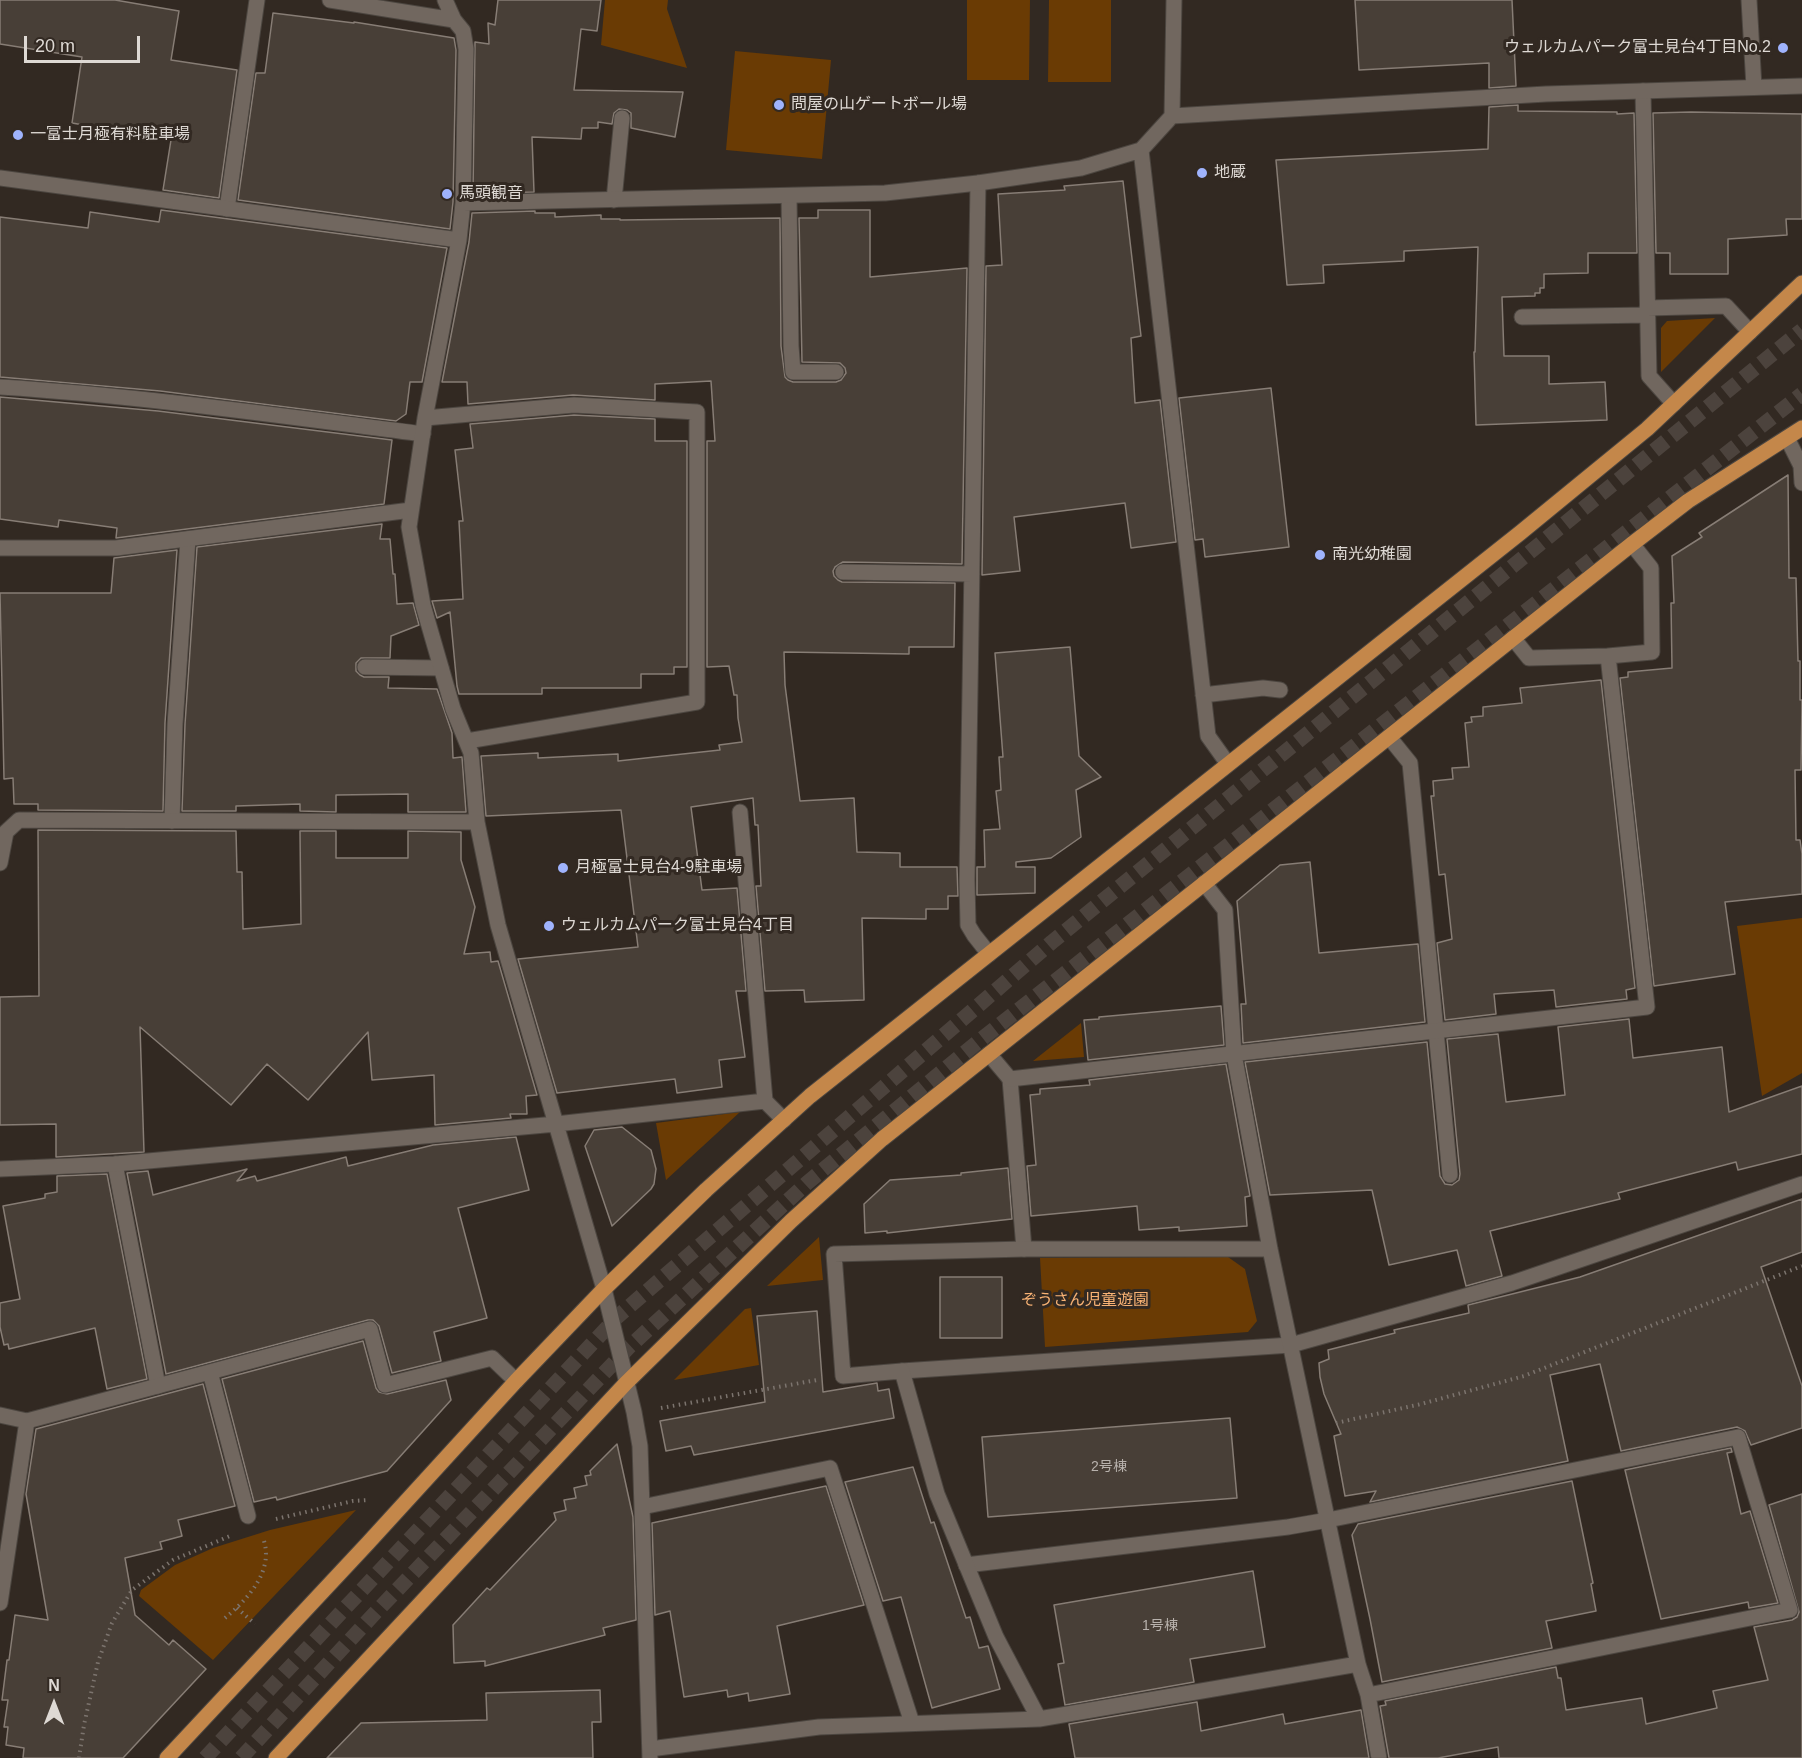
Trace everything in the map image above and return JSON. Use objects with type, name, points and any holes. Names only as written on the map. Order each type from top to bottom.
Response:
[{"type":"main road","points":[[167,1758],[516,1381],[604,1289],[705,1190],[810,1096],[1520,533],[1647,429],[1802,283]]},
{"type":"main road","points":[[276,1758],[626,1383],[791,1221],[882,1139],[1632,544],[1688,501],[1802,428]]},
{"type":"street","points":[[227,209],[257,0]]},
{"type":"street","points":[[330,0],[454,20]]},
{"type":"street","points":[[446,0],[454,20],[463,30],[466,49],[463,203],[459,240],[425,418],[409,527],[423,605],[453,709],[471,753],[477,822],[498,925],[604,1289],[634,1413],[640,1446],[650,1754],[819,1727],[1039,1719],[1358,1664]]},
{"type":"street","points":[[463,203],[885,193],[978,183],[1081,168],[1141,150],[1172,116],[1174,0]]},
{"type":"street","points":[[1749,0],[1754,87]]},
{"type":"street","points":[[1172,116],[1643,91],[1802,86]]},
{"type":"street","points":[[1643,91],[1649,376],[1674,404]]},
{"type":"street","points":[[614,200],[622,118]]},
{"type":"street","points":[[1141,150],[1208,736],[1228,764]]},
{"type":"street","points":[[0,178],[459,240]]},
{"type":"street","points":[[978,183],[967,880],[968,925],[989,954]]},
{"type":"street","points":[[789,196],[793,372],[836,372]]},
{"type":"street","points":[[1522,316],[1726,306],[1750,332]]},
{"type":"street","points":[[0,387],[82,392],[211,406],[423,434]]},
{"type":"street","points":[[425,418],[574,405],[697,412],[697,702],[467,741]]},
{"type":"street","points":[[1787,438],[1801,466],[1802,483]]},
{"type":"street","points":[[0,548],[116,548],[411,510]]},
{"type":"street","points":[[172,821],[175,724],[188,538]]},
{"type":"street","points":[[1513,638],[1529,657],[1608,656],[1652,652],[1651,568],[1632,544]]},
{"type":"street","points":[[843,572],[972,574]]},
{"type":"street","points":[[1010,1079],[1647,1007],[1608,656]]},
{"type":"street","points":[[365,667],[441,668]]},
{"type":"street","points":[[1203,695],[1263,688],[1280,690]]},
{"type":"street","points":[[1389,737],[1410,763],[1450,1175]]},
{"type":"street","points":[[740,812],[765,1101],[784,1120]]},
{"type":"street","points":[[0,862],[6,832],[19,820],[477,822]]},
{"type":"street","points":[[1204,883],[1224,910],[1234,1054],[1270,1249],[1358,1664],[1368,1695],[1379,1758]]},
{"type":"street","points":[[989,1054],[1010,1079],[1024,1249]]},
{"type":"street","points":[[0,1168],[115,1164],[556,1124],[765,1101]]},
{"type":"street","points":[[115,1164],[158,1386]]},
{"type":"street","points":[[1270,1249],[1024,1249],[834,1254],[843,1376],[1291,1345],[1512,1283],[1802,1184]]},
{"type":"street","points":[[0,1415],[27,1421],[370,1329],[385,1385],[492,1358],[516,1381]]},
{"type":"street","points":[[902,1371],[937,1494],[996,1637],[1039,1719]]},
{"type":"street","points":[[210,1372],[248,1516]]},
{"type":"street","points":[[0,1604],[27,1421]]},
{"type":"street","points":[[966,1565],[1288,1527],[1738,1437],[1790,1610],[1368,1695]]},
{"type":"street","points":[[642,1507],[830,1468],[912,1723]]},
{"type":"path","points":[[1308,1428],[1421,1404],[1524,1376],[1802,1266]]},
{"type":"path","points":[[634,1413],[843,1376]]},
{"type":"path","points":[[269,1521],[353,1501],[373,1500]]},
{"type":"path","points":[[79,1758],[98,1662],[112,1623],[132,1590],[173,1560],[234,1533]]},
{"type":"path","points":[[225,1618],[237,1608],[263,1572],[267,1548],[262,1535]]},
{"type":"path","points":[[237,1608],[256,1624]]},
{"type":"green space","points":[[605,0],[668,0],[667,9],[687,68],[601,45]]},
{"type":"green space","points":[[967,0],[1030,0],[1029,80],[967,80]]},
{"type":"green space","points":[[1049,0],[1111,0],[1111,82],[1048,82]]},
{"type":"green space","name":"問屋の山ゲートボール場","points":[[735,51],[831,60],[822,159],[726,150]]},
{"type":"green space","points":[[1715,318],[1661,372],[1661,328],[1667,321]]},
{"type":"green space","points":[[1802,918],[1802,1073],[1762,1096],[1737,926]]},
{"type":"green space","points":[[1081,1023],[1084,1057],[1033,1061]]},
{"type":"green space","points":[[740,1112],[666,1180],[656,1123]]},
{"type":"green space","points":[[819,1237],[823,1280],[767,1286]]},
{"type":"green space","name":"ぞうさん児童遊園","points":[[1228,1257],[1245,1269],[1257,1321],[1248,1332],[1045,1347],[1040,1258]]},
{"type":"green space","points":[[751,1308],[759,1365],[674,1380],[745,1309]]},
{"type":"green space","points":[[356,1510],[213,1660],[139,1596],[141,1590],[175,1565],[213,1548],[270,1530]]},
{"type":"building","points":[[0,0],[115,0],[179,11],[171,60],[237,70],[219,198],[163,190],[171,140],[72,123],[82,57],[0,44]]},
{"type":"building","points":[[498,0],[601,0],[597,31],[581,29],[574,90],[683,92],[675,137],[631,128],[631,113],[619,109],[614,113],[612,124],[598,122],[598,128],[582,128],[581,139],[532,137],[534,192],[473,193],[475,42],[489,44],[488,23],[495,25]]},
{"type":"building","points":[[1355,0],[1512,0],[1516,86],[1489,88],[1489,63],[1359,70]]},
{"type":"building","points":[[273,13],[354,22],[454,38],[456,50],[453,202],[450,229],[238,200],[256,73],[265,73]]},
{"type":"building","points":[[1518,105],[1518,111],[1634,113],[1637,253],[1588,253],[1588,273],[1544,274],[1544,288],[1540,288],[1540,293],[1535,293],[1535,296],[1502,297],[1504,356],[1549,356],[1549,384],[1605,382],[1607,420],[1476,425],[1474,352],[1478,247],[1404,251],[1404,261],[1323,265],[1324,283],[1287,285],[1276,160],[1488,149],[1489,107]]},
{"type":"building","points":[[1653,113],[1802,114],[1802,219],[1786,219],[1787,235],[1728,239],[1728,274],[1670,274],[1670,253],[1656,253]]},
{"type":"building","points":[[1123,181],[1141,336],[1131,338],[1135,403],[1160,400],[1176,542],[1131,548],[1125,503],[1014,517],[1020,571],[982,575],[986,266],[1002,265],[998,194],[1065,190],[1064,186]]},
{"type":"building","points":[[161,210],[447,248],[422,382],[410,382],[406,414],[396,421],[160,391],[0,377],[0,217],[88,228],[90,212],[159,222]]},
{"type":"building","points":[[818,210],[870,210],[870,277],[967,268],[962,564],[843,562],[835,567],[834,576],[842,582],[955,583],[954,647],[909,647],[909,654],[784,652],[785,685],[800,801],[854,798],[857,852],[900,853],[900,867],[957,867],[958,896],[948,896],[948,909],[926,909],[926,919],[862,918],[864,1000],[805,1002],[804,990],[765,991],[756,886],[761,886],[758,825],[755,825],[753,798],[691,807],[702,890],[737,888],[746,991],[736,991],[745,1057],[719,1060],[722,1087],[677,1093],[675,1079],[557,1093],[518,959],[638,947],[621,810],[486,816],[481,756],[538,753],[538,758],[618,754],[618,761],[720,750],[719,745],[742,742],[737,695],[734,695],[729,666],[707,667],[707,441],[715,441],[711,381],[655,384],[655,400],[573,395],[468,404],[467,382],[442,382],[469,242],[472,213],[535,211],[535,213],[555,213],[555,217],[601,215],[601,219],[620,220],[780,218],[781,346],[785,377],[793,382],[836,382],[841,380],[846,373],[840,363],[802,362],[799,218],[818,218]]},
{"type":"building","points":[[1271,388],[1289,547],[1205,557],[1203,539],[1195,540],[1179,398]]},
{"type":"building","points":[[0,397],[158,411],[392,440],[384,504],[116,538],[117,528],[59,520],[58,527],[0,519]]},
{"type":"building","points":[[574,415],[655,419],[655,441],[687,441],[687,667],[674,667],[674,674],[641,674],[641,688],[542,688],[542,694],[459,694],[450,612],[437,618],[432,601],[463,599],[459,521],[463,521],[455,450],[473,448],[470,424]]},
{"type":"building","points":[[1788,475],[1789,578],[1796,578],[1798,661],[1800,661],[1800,700],[1802,700],[1801,770],[1795,770],[1796,840],[1800,840],[1802,854],[1802,894],[1725,902],[1735,974],[1654,986],[1620,678],[1628,677],[1628,672],[1672,668],[1671,603],[1674,603],[1672,556],[1702,537],[1699,533]]},
{"type":"building","points":[[382,524],[380,539],[390,539],[397,604],[413,603],[419,625],[391,636],[390,658],[361,658],[356,663],[356,671],[364,677],[389,677],[388,688],[437,689],[452,733],[453,758],[462,757],[466,812],[408,812],[408,794],[336,795],[336,812],[300,811],[300,804],[236,806],[236,811],[182,811],[185,724],[197,547]]},
{"type":"building","points":[[177,550],[165,723],[163,811],[38,810],[38,804],[14,804],[13,778],[4,779],[0,593],[111,593],[114,558]]},
{"type":"building","points":[[1070,647],[1079,756],[1101,777],[1076,790],[1081,837],[1051,858],[1016,862],[1016,867],[1035,867],[1035,893],[977,895],[977,867],[985,867],[984,830],[1000,829],[996,791],[1001,790],[999,757],[1003,757],[995,653]]},
{"type":"building","points":[[1601,680],[1635,988],[1626,990],[1627,999],[1556,1007],[1554,990],[1494,994],[1496,1014],[1445,1020],[1437,943],[1452,939],[1445,874],[1439,875],[1431,796],[1434,796],[1433,781],[1453,779],[1452,768],[1469,767],[1465,723],[1472,722],[1471,717],[1483,716],[1483,707],[1522,703],[1520,688]]},
{"type":"building","points":[[38,830],[236,831],[237,872],[242,872],[243,929],[301,924],[300,831],[336,831],[336,858],[408,858],[408,831],[461,832],[461,860],[475,907],[464,954],[490,952],[491,962],[498,961],[537,1095],[526,1096],[527,1114],[510,1114],[511,1118],[435,1125],[434,1075],[372,1080],[368,1032],[308,1100],[267,1064],[231,1105],[140,1027],[144,1152],[56,1157],[56,1124],[0,1125],[0,997],[39,996]]},
{"type":"building","points":[[1310,862],[1319,953],[1418,944],[1425,1022],[1243,1043],[1241,1004],[1246,1004],[1237,901],[1280,865]]},
{"type":"building","points":[[1221,1006],[1224,1045],[1088,1060],[1084,1020]]},
{"type":"building","points":[[1629,1019],[1633,1058],[1722,1047],[1729,1112],[1802,1086],[1802,1154],[1738,1170],[1736,1162],[1618,1193],[1620,1199],[1490,1231],[1502,1276],[1466,1286],[1457,1250],[1389,1265],[1372,1190],[1270,1195],[1245,1062],[1427,1042],[1440,1176],[1445,1184],[1452,1185],[1459,1180],[1460,1174],[1447,1039],[1498,1034],[1506,1102],[1565,1095],[1558,1027]]},
{"type":"building","points":[[1226,1064],[1250,1196],[1245,1197],[1247,1226],[1179,1231],[1179,1227],[1139,1230],[1137,1206],[1031,1216],[1027,1166],[1036,1165],[1030,1095],[1040,1094],[1040,1089],[1090,1085],[1089,1080]]},
{"type":"building","points":[[622,1127],[651,1150],[656,1169],[651,1189],[612,1226],[585,1146],[594,1130]]},
{"type":"building","points":[[516,1137],[529,1190],[458,1208],[487,1318],[434,1332],[441,1361],[392,1373],[379,1326],[373,1320],[368,1320],[166,1374],[127,1173],[148,1171],[153,1195],[247,1169],[237,1181],[255,1176],[257,1181],[346,1157],[348,1166],[433,1145]]},
{"type":"building","points":[[1008,1168],[1012,1219],[887,1233],[887,1231],[865,1233],[864,1204],[890,1180],[961,1175],[961,1173]]},
{"type":"building","points":[[107,1174],[147,1379],[107,1389],[95,1328],[9,1349],[8,1344],[4,1345],[0,1327],[0,1303],[20,1299],[3,1206],[45,1198],[45,1194],[57,1192],[57,1176]]},
{"type":"building","points":[[1802,1199],[1802,1252],[1761,1267],[1802,1386],[1802,1428],[1751,1445],[1745,1431],[1737,1427],[1621,1451],[1600,1364],[1550,1375],[1568,1461],[1370,1502],[1376,1491],[1345,1496],[1334,1436],[1341,1434],[1324,1394],[1320,1377],[1319,1363],[1329,1359],[1328,1350],[1395,1333],[1394,1330],[1469,1313],[1468,1305],[1580,1277]]},
{"type":"building","points":[[940,1277],[1002,1277],[1002,1338],[940,1338]]},
{"type":"building","points":[[817,1311],[823,1392],[877,1383],[878,1391],[889,1389],[894,1418],[694,1455],[691,1446],[666,1451],[660,1421],[765,1402],[757,1316]]},
{"type":"building","points":[[363,1341],[379,1392],[387,1394],[446,1380],[451,1400],[387,1471],[277,1500],[276,1497],[254,1502],[222,1379]]},
{"type":"building","points":[[203,1384],[235,1506],[178,1520],[182,1536],[160,1542],[162,1549],[125,1558],[135,1615],[169,1645],[173,1640],[206,1669],[123,1758],[23,1758],[24,1748],[6,1745],[8,1727],[4,1727],[8,1700],[2,1700],[15,1615],[48,1620],[26,1494],[36,1429]]},
{"type":"building","points":[[1230,1418],[1237,1498],[988,1517],[982,1437]]},
{"type":"building","points":[[617,1444],[633,1517],[636,1620],[603,1628],[605,1635],[485,1666],[485,1661],[454,1663],[453,1625],[487,1588],[490,1590],[556,1520],[554,1513],[566,1510],[564,1500],[576,1498],[574,1488],[587,1485],[585,1476],[591,1475],[590,1471]]},
{"type":"building","points":[[1731,1448],[1732,1452],[1727,1453],[1741,1514],[1750,1511],[1778,1603],[1749,1608],[1748,1602],[1661,1619],[1625,1470]]},
{"type":"building","points":[[913,1467],[966,1618],[970,1617],[979,1648],[988,1646],[1000,1689],[932,1708],[901,1597],[883,1601],[845,1482]]},
{"type":"building","points":[[1572,1481],[1593,1583],[1591,1584],[1596,1611],[1546,1621],[1552,1648],[1382,1682],[1352,1535],[1358,1524]]},
{"type":"building","points":[[826,1486],[864,1605],[777,1626],[790,1694],[749,1701],[748,1693],[728,1697],[727,1690],[684,1697],[670,1611],[655,1615],[652,1523]]},
{"type":"building","points":[[1802,1494],[1802,1758],[1499,1758],[1498,1747],[1438,1758],[1389,1758],[1380,1706],[1386,1705],[1385,1701],[1556,1667],[1558,1678],[1561,1678],[1566,1710],[1642,1698],[1646,1724],[1717,1708],[1713,1691],[1768,1680],[1754,1627],[1792,1620],[1799,1612],[1769,1505]]},
{"type":"building","points":[[1253,1571],[1265,1647],[1190,1659],[1194,1682],[1065,1705],[1058,1664],[1064,1663],[1054,1605]]},
{"type":"building","points":[[600,1690],[601,1722],[592,1722],[593,1758],[327,1758],[361,1723],[487,1720],[486,1693]]},
{"type":"building","points":[[1197,1702],[1201,1731],[1283,1714],[1285,1724],[1361,1710],[1369,1758],[1075,1758],[1069,1724]]},
{"type":"tunnel","points":[[205,1758],[617,1317],[1052,942],[1802,330]]},
{"type":"tunnel","points":[[241,1758],[375,1613],[628,1348],[807,1183],[979,1041],[1802,394]]},
{"type":"place","name":"ウェルカムパーク富士見台4丁目No.2","points":[[1783,48]]},
{"type":"place","name":"問屋の山ゲートボール場","points":[[779,105]]},
{"type":"place","name":"一富士月極有料駐車場","points":[[18,135]]},
{"type":"place","name":"地蔵","points":[[1202,173]]},
{"type":"place","name":"馬頭観音","points":[[447,194]]},
{"type":"place","name":"南光幼稚園","points":[[1320,555]]},
{"type":"place","name":"月極富士見台4-9駐車場","points":[[563,868]]},
{"type":"place","name":"ウェルカムパーク富士見台4丁目","points":[[549,926]]}]
